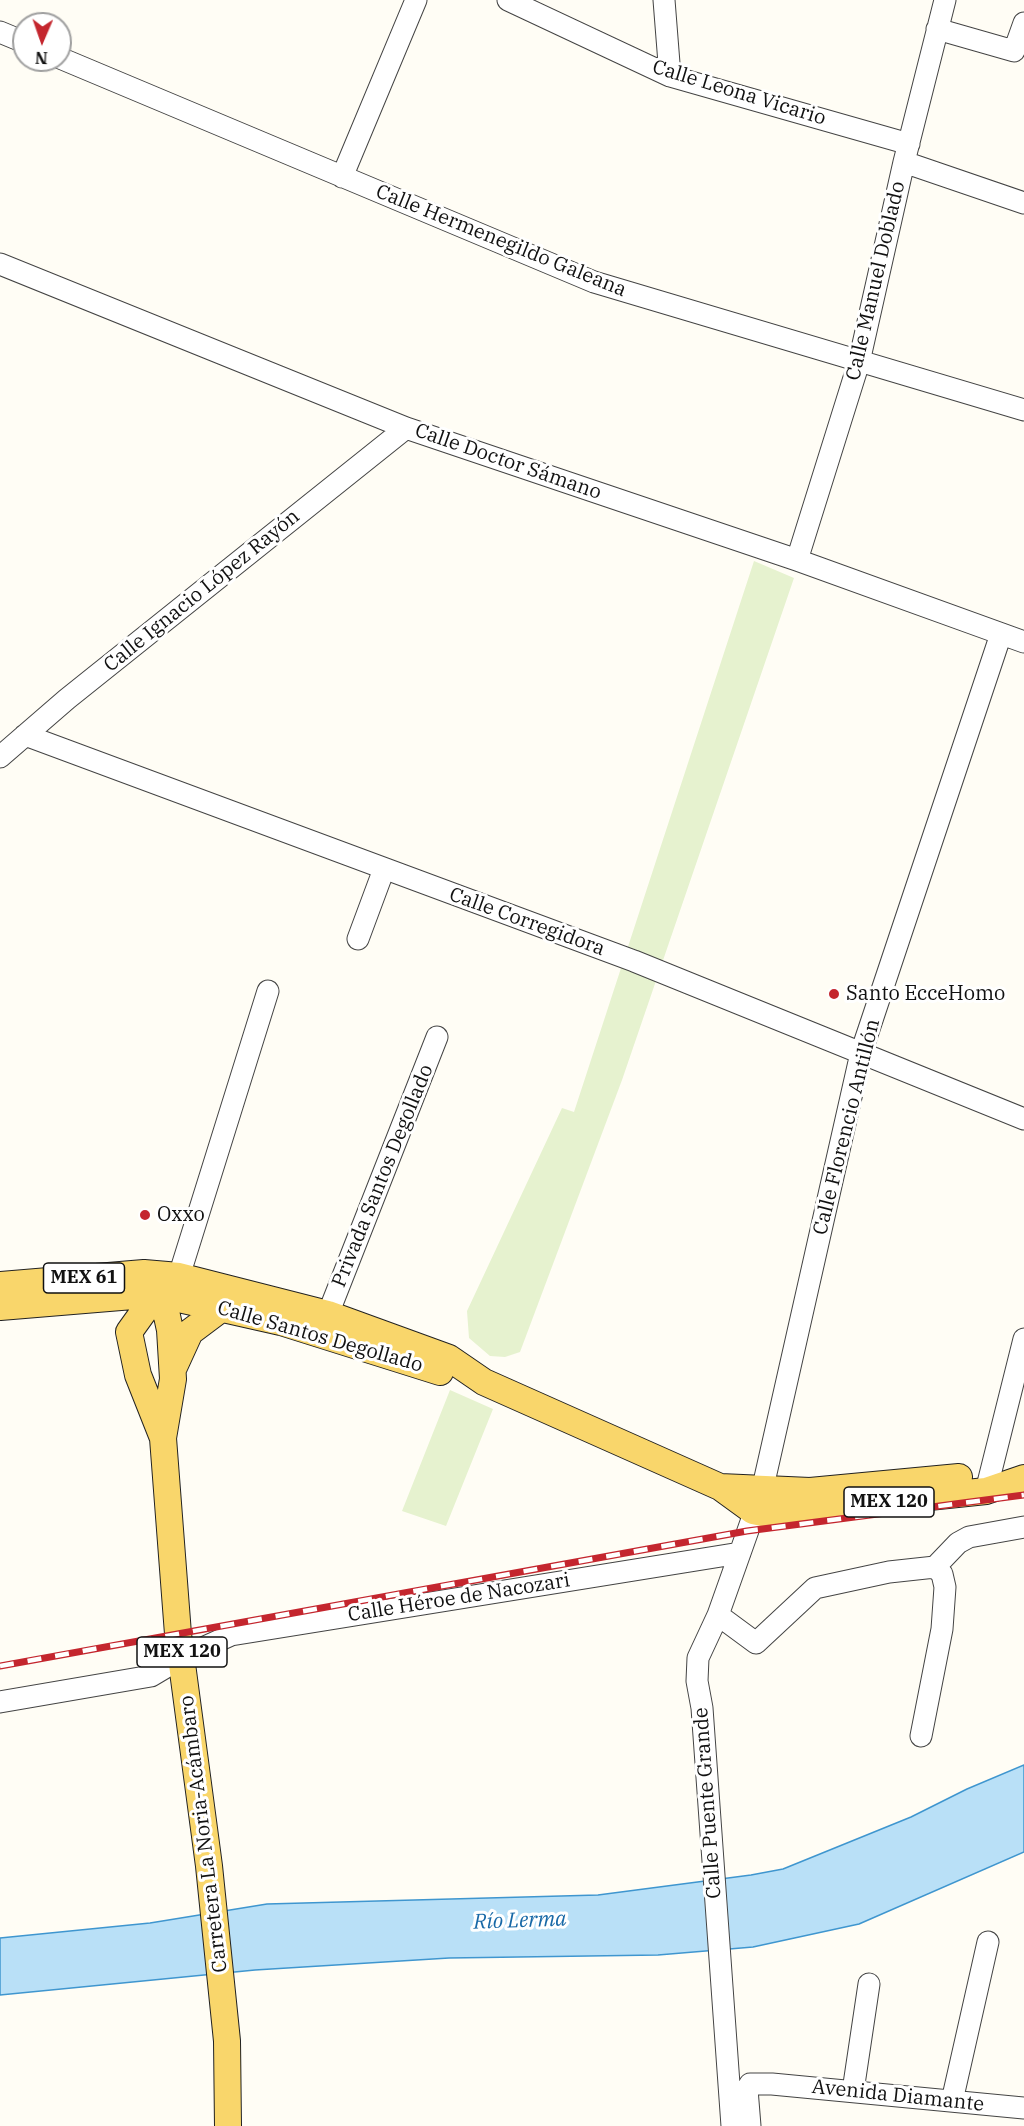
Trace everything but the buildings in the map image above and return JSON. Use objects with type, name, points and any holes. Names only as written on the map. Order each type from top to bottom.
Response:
[{"type":"main road","name":"MEX 61","points":[[0,1285],[162,1280]]},
{"type":"main road","name":"MEX 61","points":[[0,1307],[97,1299],[162,1280]]},
{"type":"main road","name":"Calle Santos Degollado","points":[[162,1280],[222,1308],[281,1322],[443,1373],[484,1382]]},
{"type":"main road","name":"Calle Santos Degollado","points":[[162,1280],[328,1314],[449,1358],[484,1382],[720,1487],[758,1501]]},
{"type":"main road","points":[[97,1299],[110,1305],[129,1332],[162,1280]]},
{"type":"main road","name":"Carretera La Noria-Acámbaro","points":[[162,1280],[174,1368],[163,1438],[178,1634],[183,1657],[209,1866],[227,2041],[228,2126]]},
{"type":"main road","name":"MEX 120","points":[[174,1368],[190,1332],[222,1308]]},
{"type":"main road","name":"MEX 120","points":[[129,1332],[138,1375],[163,1438]]},
{"type":"main road","name":"MEX 120","points":[[758,1501],[810,1491],[988,1483],[1024,1478]]},
{"type":"street","points":[[342,177],[416,0]]},
{"type":"street","name":"Calle Leona Vicario","points":[[508,0],[670,76],[907,153],[1024,203]]},
{"type":"street","points":[[664,0],[670,76]]},
{"type":"street","name":"Calle Manuel Doblado","points":[[798,560],[859,362],[945,0]]},
{"type":"street","points":[[937,29],[1014,51],[1024,23]]},
{"type":"street","name":"Calle Hermenegildo Galeana","points":[[72,63],[594,282],[1024,410]]},
{"type":"street","name":"Calle Doctor Sámano","points":[[0,264],[406,428],[798,560],[1024,642]]},
{"type":"street","name":"Calle Ignacio López Rayón","points":[[0,757],[406,428]]},
{"type":"street","name":"Calle Florencio Antillón","points":[[758,1501],[861,1053],[1001,634]]},
{"type":"street","name":"Calle Corregidora","points":[[25,735],[634,961],[1024,1119]]},
{"type":"street","points":[[358,939],[384,869]]},
{"type":"street","points":[[162,1280],[268,991]]},
{"type":"street","name":"Privada Santos Degollado","points":[[328,1314],[437,1037]]},
{"type":"street","points":[[988,1483],[1024,1339]]},
{"type":"street","name":"Calle Puente Grande","points":[[732,2126],[702,1708],[697,1681],[698,1658],[718,1615],[758,1501]]},
{"type":"street","points":[[718,1615],[756,1643],[816,1588],[889,1572],[935,1567],[958,1544],[969,1537],[1024,1527]]},
{"type":"street","name":"Calle Héroe de Nacozari","points":[[0,1702],[151,1676],[183,1657],[231,1635],[740,1553]]},
{"type":"street","points":[[921,1736],[942,1629],[945,1587],[942,1574],[935,1567]]},
{"type":"street","points":[[952,2101],[988,1942]]},
{"type":"street","points":[[853,2091],[869,1984]]},
{"type":"street","name":"Avenida Diamante","points":[[750,2126],[747,2089],[750,2084],[853,2091],[1024,2108]]},
{"type":"green space","points":[[754,561],[794,578],[622,1080],[520,1352],[505,1357],[490,1356],[469,1338],[467,1311],[562,1108],[574,1112]]},
{"type":"green space","points":[[450,1390],[493,1409],[446,1526],[402,1511]]},
{"type":"water","name":"Río Lerma","points":[[1024,1765],[1024,1852],[859,1924],[753,1947],[658,1955],[449,1958],[255,1970],[0,1995],[0,1938],[150,1923],[267,1904],[598,1895],[751,1875],[783,1869],[911,1817],[967,1789]]},
{"type":"railway","points":[[0,1666],[747,1531],[1024,1495]]},
{"type":"place","name":"Santo EcceHomo","points":[[834,994]]},
{"type":"place","name":"Oxxo","points":[[145,1215]]}]
